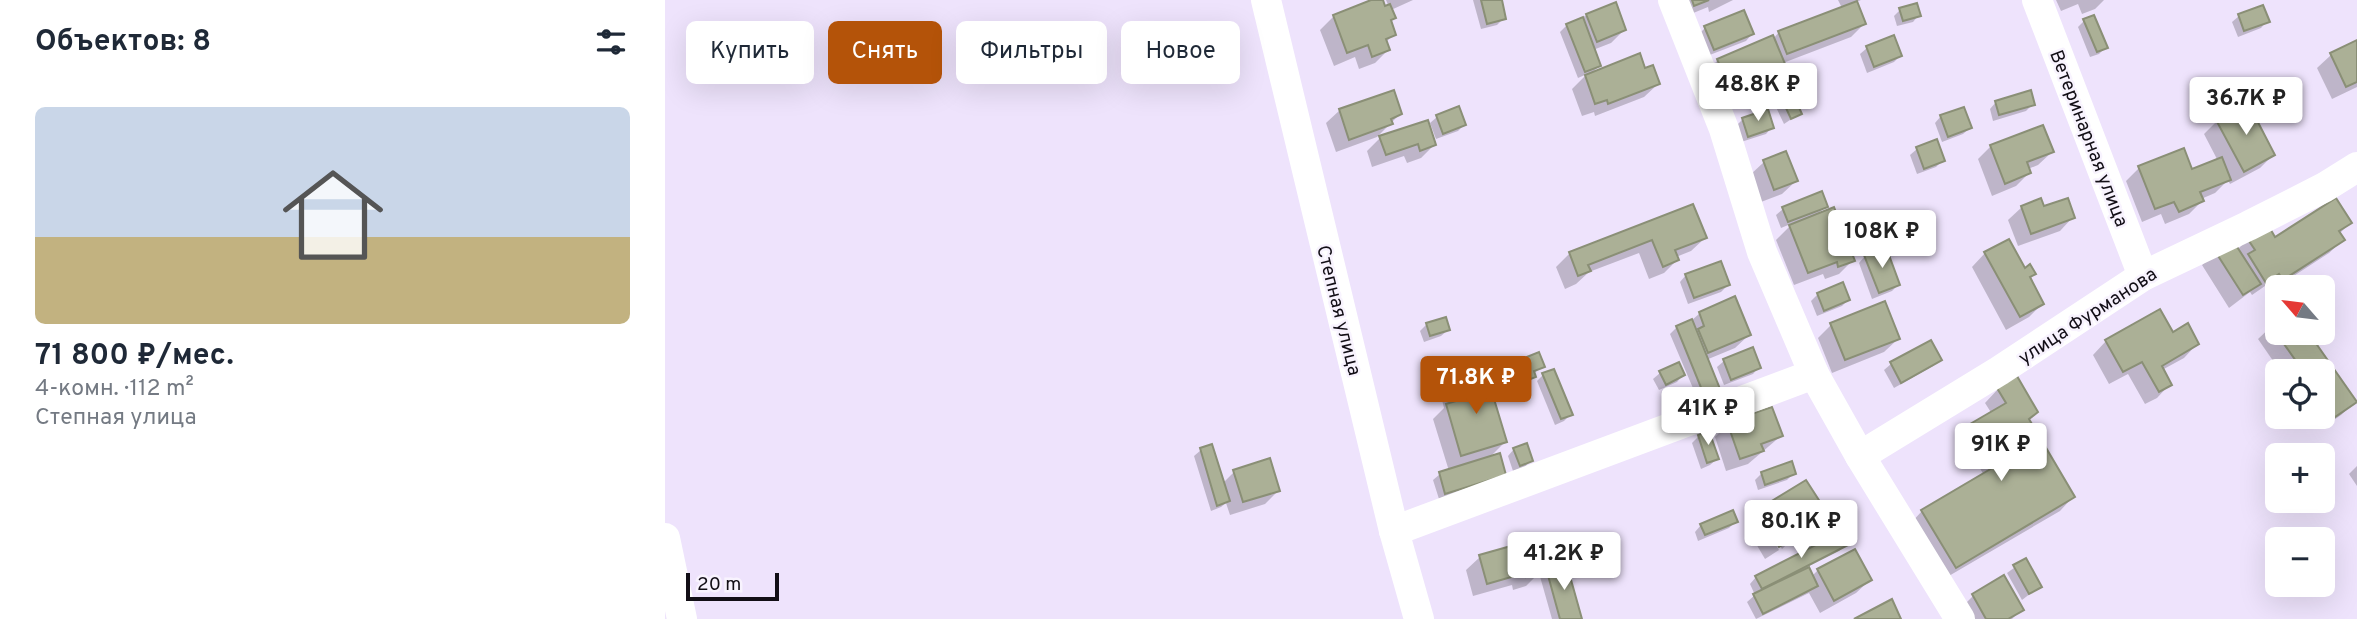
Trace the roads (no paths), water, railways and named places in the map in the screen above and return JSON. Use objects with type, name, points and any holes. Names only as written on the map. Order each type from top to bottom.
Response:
[{"type":"street","name":"Степная улица","points":[[1266,0],[1394,531],[1419,619]]},
{"type":"street","points":[[1673,0],[1724,129],[1762,252],[1814,374],[1860,456],[1960,619]]},
{"type":"street","name":"Ветеринарная улица","points":[[2037,0],[2143,276]]},
{"type":"street","name":"улица Фурманова","points":[[1860,456],[1999,371],[2143,276],[2325,187],[2357,167]]},
{"type":"street","points":[[1394,531],[1814,374]]},
{"type":"street","points":[[665,538],[682,619]]}]
